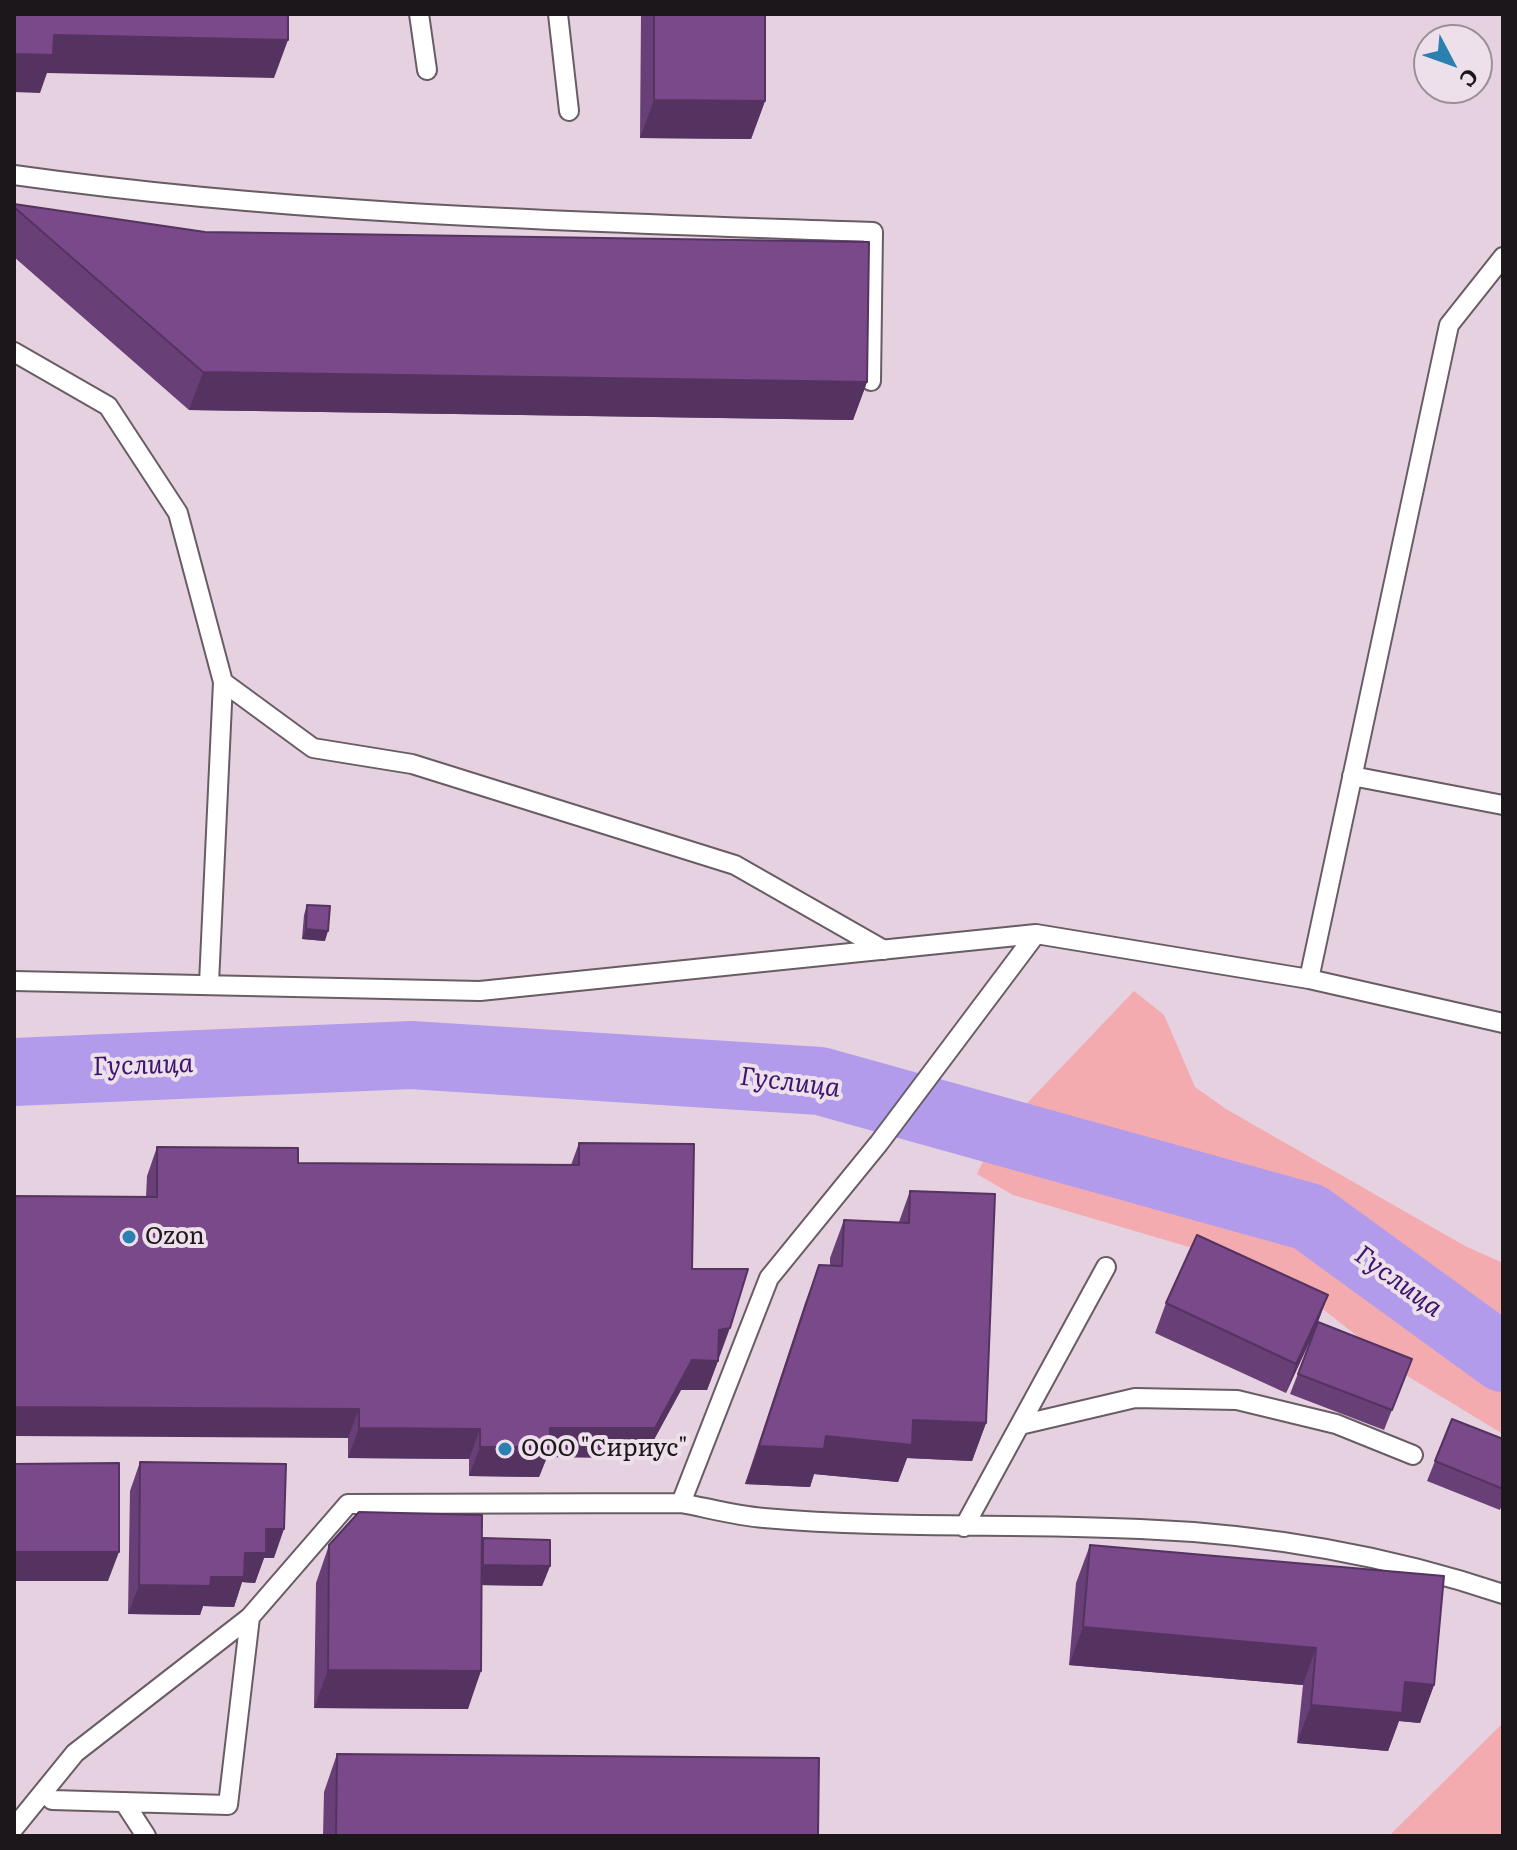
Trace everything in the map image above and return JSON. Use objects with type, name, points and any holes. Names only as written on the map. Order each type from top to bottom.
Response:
[{"type":"lane","points":[[419,14],[427,70]]},
{"type":"lane","points":[[558,14],[569,111]]},
{"type":"lane","points":[[14,175],[114,189],[519,219],[873,232],[871,381]]},
{"type":"lane","points":[[1309,979],[1449,325],[1503,257]]},
{"type":"lane","points":[[14,352],[108,406],[178,513],[223,682],[209,983]]},
{"type":"lane","points":[[223,682],[313,748],[412,764],[735,865],[884,950]]},
{"type":"lane","points":[[1352,776],[1503,805]]},
{"type":"lane","points":[[681,1503],[769,1278],[981,1012],[1036,934]]},
{"type":"lane","points":[[14,981],[480,991],[1036,934],[1309,979],[1503,1023]]},
{"type":"lane","points":[[964,1527],[1106,1267]]},
{"type":"lane","points":[[1020,1425],[1135,1398],[1237,1400],[1336,1424],[1413,1455]]},
{"type":"lane","points":[[14,1828],[75,1753],[250,1617],[348,1504],[681,1503],[761,1518],[964,1527],[1142,1529],[1320,1546],[1422,1567],[1503,1594]]},
{"type":"lane","points":[[52,1800],[228,1805],[250,1617]]},
{"type":"lane","points":[[124,1802],[146,1836]]},
{"type":"shaded area","points":[[14,14],[1503,14],[1503,1836],[14,1836]]},
{"type":"shaded area","points":[[1134,991],[1164,1015],[1195,1087],[1226,1109],[1465,1246],[1503,1263],[1503,1434],[1409,1377],[1277,1273],[1013,1195],[977,1174],[994,1138]]},
{"type":"shaded area","points":[[1503,1723],[1503,1836],[1389,1836]]},
{"type":"building","points":[[14,14],[288,14],[288,40],[54,35],[53,55],[14,54]]},
{"type":"building","points":[[654,14],[765,14],[765,101],[654,100]]},
{"type":"building","points":[[14,204],[205,232],[869,242],[867,382],[203,372]]},
{"type":"building","points":[[307,905],[330,906],[328,931],[306,929]]},
{"type":"building","points":[[579,1143],[694,1144],[692,1269],[748,1269],[730,1328],[719,1330],[718,1361],[692,1360],[655,1428],[550,1428],[550,1447],[480,1447],[480,1429],[359,1428],[359,1409],[14,1407],[14,1196],[157,1197],[157,1147],[298,1148],[298,1163],[579,1165]]},
{"type":"building","points":[[910,1191],[995,1194],[986,1423],[913,1420],[912,1445],[826,1436],[824,1449],[759,1446],[819,1265],[842,1266],[844,1220],[909,1223]]},
{"type":"building","points":[[1197,1235],[1328,1295],[1296,1364],[1166,1303]]},
{"type":"building","points":[[1318,1322],[1412,1359],[1392,1410],[1298,1374]]},
{"type":"building","points":[[1452,1419],[1503,1439],[1503,1489],[1435,1461]]},
{"type":"building","points":[[140,1462],[286,1464],[284,1529],[266,1529],[266,1553],[245,1553],[244,1577],[211,1577],[210,1586],[139,1585]]},
{"type":"building","points":[[119,1463],[119,1552],[14,1552],[14,1464]]},
{"type":"building","points":[[359,1512],[482,1515],[481,1671],[328,1670],[329,1545]]},
{"type":"building","points":[[483,1538],[550,1540],[550,1566],[483,1565]]},
{"type":"building","points":[[1090,1545],[1444,1576],[1434,1685],[1405,1682],[1402,1713],[1311,1705],[1316,1648],[1083,1627]]},
{"type":"building","points":[[337,1754],[819,1758],[818,1836],[336,1836]]},
{"type":"waterway","name":"Гуслица","points":[[14,1072],[411,1055],[820,1081],[1309,1217],[1503,1358]]},
{"type":"place","name":"Ozon","points":[[129,1237]]},
{"type":"place","name":"ООО \"Сириус\"","points":[[505,1449]]}]
